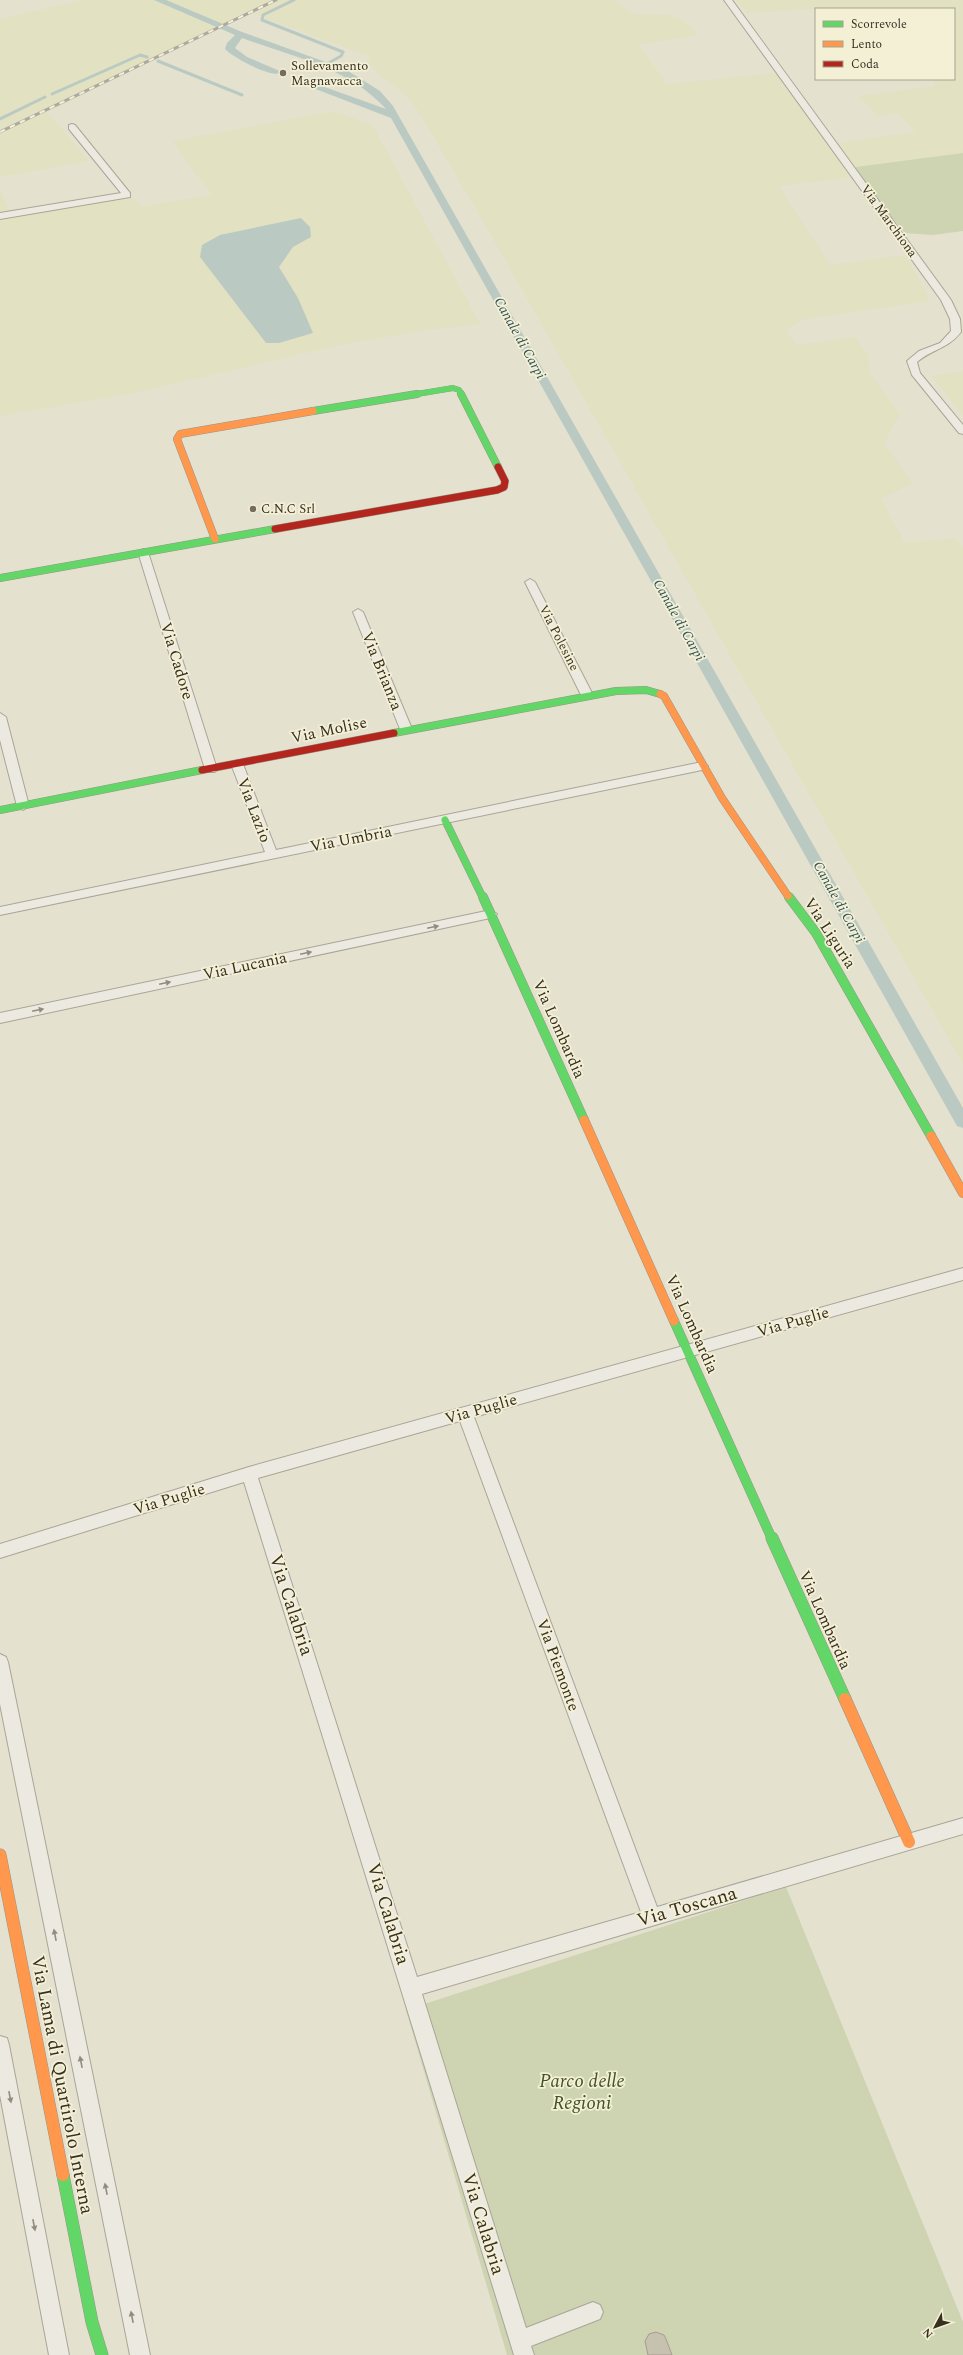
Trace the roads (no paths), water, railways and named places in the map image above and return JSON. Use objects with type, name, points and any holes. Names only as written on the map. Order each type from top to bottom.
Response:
[{"type":"street","name":"Via Marchiona","points":[[728,0],[946,300],[955,319],[956,332],[942,345],[922,353],[912,361],[915,373],[963,431]]},
{"type":"street","points":[[0,216],[128,195],[72,127]]},
{"type":"street","points":[[0,578],[497,490],[504,487],[506,481],[459,390],[453,388],[188,431],[180,434],[177,439],[215,539]]},
{"type":"street","name":"Via Cadore","points":[[143,552],[211,769]]},
{"type":"street","name":"Via Polesine","points":[[530,582],[587,694]]},
{"type":"street","name":"Via Brianza","points":[[358,612],[406,729]]},
{"type":"street","name":"Via Molise","points":[[0,810],[587,694],[637,689],[652,690],[664,696]]},
{"type":"street","name":"Via Liguria","points":[[664,696],[702,766],[763,863],[816,933],[963,1193]]},
{"type":"street","points":[[0,717],[23,806]]},
{"type":"street","name":"Via Lazio","points":[[237,764],[272,855]]},
{"type":"street","name":"Via Umbria","points":[[0,911],[702,766]]},
{"type":"street","name":"Via Lombardia","points":[[445,820],[491,914],[909,1842]]},
{"type":"street","name":"Via Lucania","points":[[0,1018],[491,914]]},
{"type":"street","name":"Via Puglie","points":[[0,1551],[249,1474],[963,1274]]},
{"type":"street","name":"Via Piemonte","points":[[465,1414],[652,1917]]},
{"type":"street","name":"Via Calabria","points":[[249,1474],[411,1988],[522,2348]]},
{"type":"street","points":[[0,1662],[140,2355]]},
{"type":"street","name":"Via Toscana","points":[[411,1988],[963,1826]]},
{"type":"street","name":"Via Lama di Quartirolo Interna","points":[[0,1855],[92,2322],[102,2355]]},
{"type":"street","points":[[0,2045],[59,2355]]},
{"type":"street","points":[[522,2348],[593,2312]]},
{"type":"street","name":"Via Lama di Quartirolo Interna","points":[[92,2322],[93,2355]]},
{"type":"waterway","name":"Canale di Carpi","points":[[158,0],[194,13],[239,34],[322,62],[342,71],[377,93],[390,108],[395,117]]},
{"type":"waterway","points":[[294,0],[263,15],[262,20],[343,52],[341,56],[325,65]]},
{"type":"waterway","name":"Canale di Carpi","points":[[240,35],[232,43],[230,49],[244,59],[277,72]]},
{"type":"waterway","points":[[52,94],[140,55],[147,57]]},
{"type":"waterway","points":[[158,61],[242,95]]},
{"type":"waterway","name":"Canale di Carpi","points":[[305,83],[395,117]]},
{"type":"waterway","points":[[0,119],[45,97]]},
{"type":"waterway","name":"Canale di Carpi","points":[[395,117],[963,1122]]},
{"type":"railway","points":[[0,132],[276,0]]},
{"type":"place","name":"Sollevamento Magnavacca","points":[[283,73]]},
{"type":"place","name":"C.N.C Srl","points":[[253,509]]},
{"type":"park label","name":"Parco delle Regioni","points":[[582,2092]]}]
